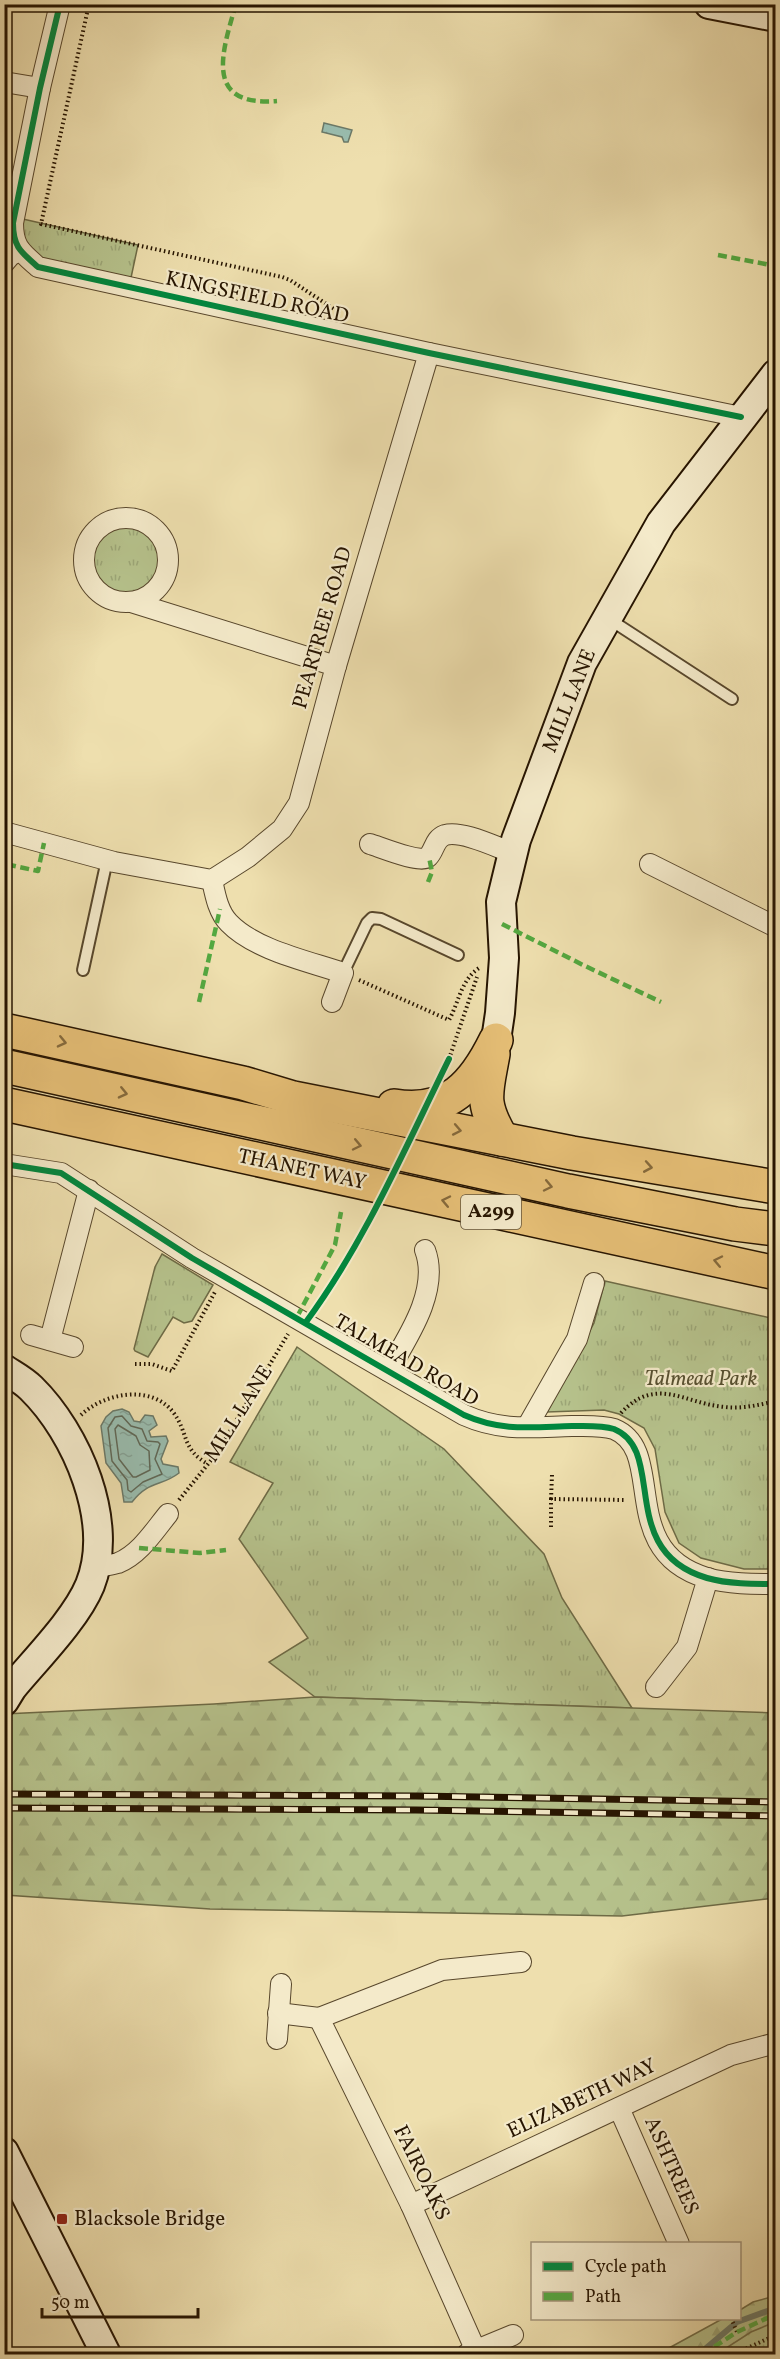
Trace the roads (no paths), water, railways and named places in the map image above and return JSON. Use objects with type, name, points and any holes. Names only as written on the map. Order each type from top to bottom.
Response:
[{"type":"highway","points":[[4,1030],[243,1083],[401,1107],[428,1107],[445,1102],[477,1075],[496,1040]]},
{"type":"highway","points":[[496,1040],[486,1098],[487,1110],[502,1139]]},
{"type":"highway","name":"THANET WAY","points":[[4,1066],[567,1191],[735,1224],[776,1229]]},
{"type":"highway","points":[[243,1083],[294,1098],[644,1167],[776,1187]]},
{"type":"highway","name":"THANET WAY","points":[[4,1104],[776,1273]]},
{"type":"highway","points":[[4,1123],[96,1142],[184,1144]]},
{"type":"street","name":"KINGSFIELD ROAD","points":[[60,4],[40,88],[13,223],[12,257],[38,267],[364,339],[741,417]]},
{"type":"street","points":[[709,4],[776,17]]},
{"type":"street","points":[[4,82],[40,88]]},
{"type":"street","name":"PEARTREE ROAD","points":[[212,880],[248,857],[282,829],[299,803],[336,666],[429,353]]},
{"type":"street","name":"MILL LANE","points":[[496,1040],[504,958],[501,902],[513,853],[582,663],[661,523],[776,374]]},
{"type":"street","points":[[131,602],[144,598],[164,579],[168,567],[168,553],[163,540],[149,525],[131,518],[117,519],[104,524],[93,533],[86,546],[84,560],[86,574],[93,586],[104,596],[117,601],[131,602],[336,666]]},
{"type":"street","points":[[4,832],[107,860],[212,880],[220,909],[227,922],[243,935],[261,944],[343,973],[332,1002]]},
{"type":"street","points":[[370,844],[416,859],[425,859],[429,857],[436,842],[444,835],[460,835],[513,853]]},
{"type":"street","points":[[650,864],[776,927]]},
{"type":"street","name":"TALMEAD ROAD","points":[[4,1164],[61,1173],[150,1232],[440,1402],[481,1423],[499,1427],[583,1426],[613,1429],[629,1439],[635,1448],[640,1461],[652,1531],[665,1552],[686,1569],[708,1578]]},
{"type":"street","points":[[74,1347],[41,1337],[89,1190]]},
{"type":"street","points":[[388,1371],[411,1333],[426,1291],[430,1270],[425,1250]]},
{"type":"street","points":[[527,1427],[577,1339],[594,1284]]},
{"type":"street","points":[[4,1369],[28,1385],[43,1400],[65,1431],[84,1473],[96,1520],[98,1544],[95,1568],[81,1602],[4,1701]]},
{"type":"street","points":[[95,1568],[118,1562],[127,1557],[147,1541],[172,1509]]},
{"type":"street","points":[[656,1687],[687,1647],[708,1578],[776,1584]]},
{"type":"street","points":[[278,2013],[319,2018],[442,1970],[521,1962]]},
{"type":"street","points":[[277,2039],[280,1984]]},
{"type":"street","name":"FAIROAKS","points":[[319,2018],[411,2205],[472,2353],[513,2335]]},
{"type":"street","name":"ELIZABETH WAY","points":[[411,2205],[731,2055],[776,2043]]},
{"type":"street","name":"ASHTREES","points":[[619,2108],[678,2242]]},
{"type":"street","points":[[4,2152],[106,2355]]},
{"type":"lane","points":[[608,618],[732,699]]},
{"type":"lane","points":[[83,970],[107,860]]},
{"type":"lane","points":[[343,973],[367,923],[372,918],[381,920],[458,956]]},
{"type":"water","points":[[324,123],[352,130],[348,142],[344,142],[342,137],[322,132]]},
{"type":"water","points":[[122,1409],[129,1412],[134,1421],[140,1422],[145,1415],[153,1416],[157,1425],[149,1431],[151,1437],[166,1436],[168,1441],[161,1459],[163,1464],[178,1467],[179,1473],[144,1490],[132,1502],[124,1502],[121,1483],[106,1463],[101,1426],[113,1411]]},
{"type":"waterway","points":[[705,2349],[737,2322],[776,2308]]},
{"type":"railway","points":[[4,1794],[416,1796],[776,1802]]},
{"type":"railway","points":[[4,1808],[416,1810],[776,1816]]},
{"type":"place","name":"Blacksole Bridge","points":[[62,2219]]},
{"type":"park label","name":"Talmead Park","points":[[701,1379]]}]
